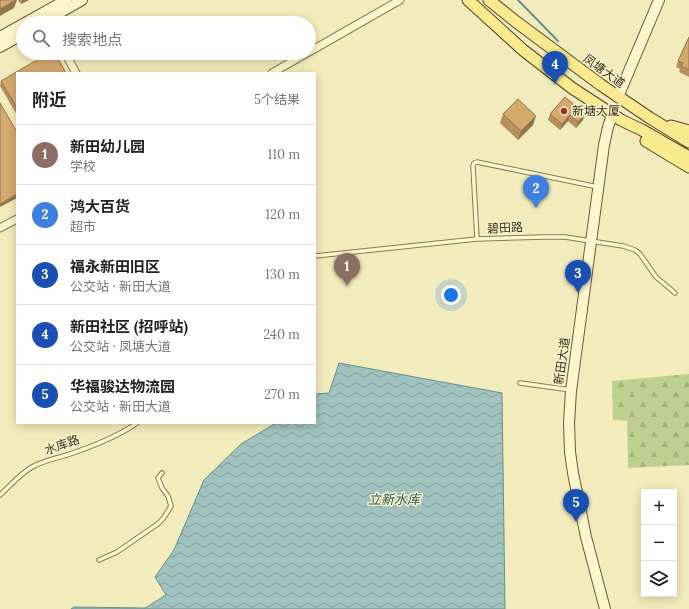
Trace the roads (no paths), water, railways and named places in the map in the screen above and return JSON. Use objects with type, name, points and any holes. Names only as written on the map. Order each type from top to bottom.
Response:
[{"type":"main road","points":[[468,0],[506,35],[572,88],[616,118],[636,134],[689,167]]},
{"type":"main road","name":"凤塘大道","points":[[489,0],[618,97],[689,142]]},
{"type":"main road","points":[[537,61],[549,46]]},
{"type":"main road","points":[[616,118],[642,130],[689,157]]},
{"type":"main road","points":[[650,118],[679,129],[689,131]]},
{"type":"street","points":[[49,16],[66,0]]},
{"type":"street","points":[[52,16],[82,0]]},
{"type":"street","points":[[316,47],[400,0]]},
{"type":"street","points":[[618,97],[659,0]]},
{"type":"street","points":[[0,38],[16,29]]},
{"type":"street","points":[[0,47],[16,38]]},
{"type":"street","points":[[69,60],[75,72]]},
{"type":"street","points":[[274,72],[294,60]]},
{"type":"street","name":"新田大道","points":[[605,609],[586,537],[573,473],[570,452],[569,423],[571,390],[606,136],[616,118]]},
{"type":"street","points":[[0,228],[16,219]]},
{"type":"lane","points":[[477,239],[474,163],[477,162],[599,187]]},
{"type":"lane","name":"碧田路","points":[[316,256],[477,239],[565,237],[624,246],[635,250],[640,254],[656,277],[675,293]]},
{"type":"lane","points":[[520,383],[571,390]]},
{"type":"lane","name":"水库路","points":[[0,495],[24,473],[32,468],[97,444],[126,431],[136,424]]},
{"type":"lane","points":[[99,560],[117,552],[159,523],[165,516],[170,506],[168,496],[162,488],[158,478],[162,473]]},
{"type":"water","name":"立新水库","points":[[339,363],[502,393],[505,609],[71,609],[74,607],[145,608],[166,595],[155,577],[174,550],[204,480],[241,444],[274,424],[316,424],[316,394],[329,393]]},
{"type":"waterway","points":[[518,0],[558,41]]},
{"type":"place","name":"新田社区 (招呼站)","points":[[555,84]]},
{"type":"place","name":"新塘大厦","points":[[564,111]]},
{"type":"place","name":"鸿大百货","points":[[536,208]]},
{"type":"place","name":"新田幼儿园","points":[[347,286]]},
{"type":"place","name":"福永新田旧区","points":[[578,293]]},
{"type":"place","name":"华福骏达物流园","points":[[576,522]]}]
